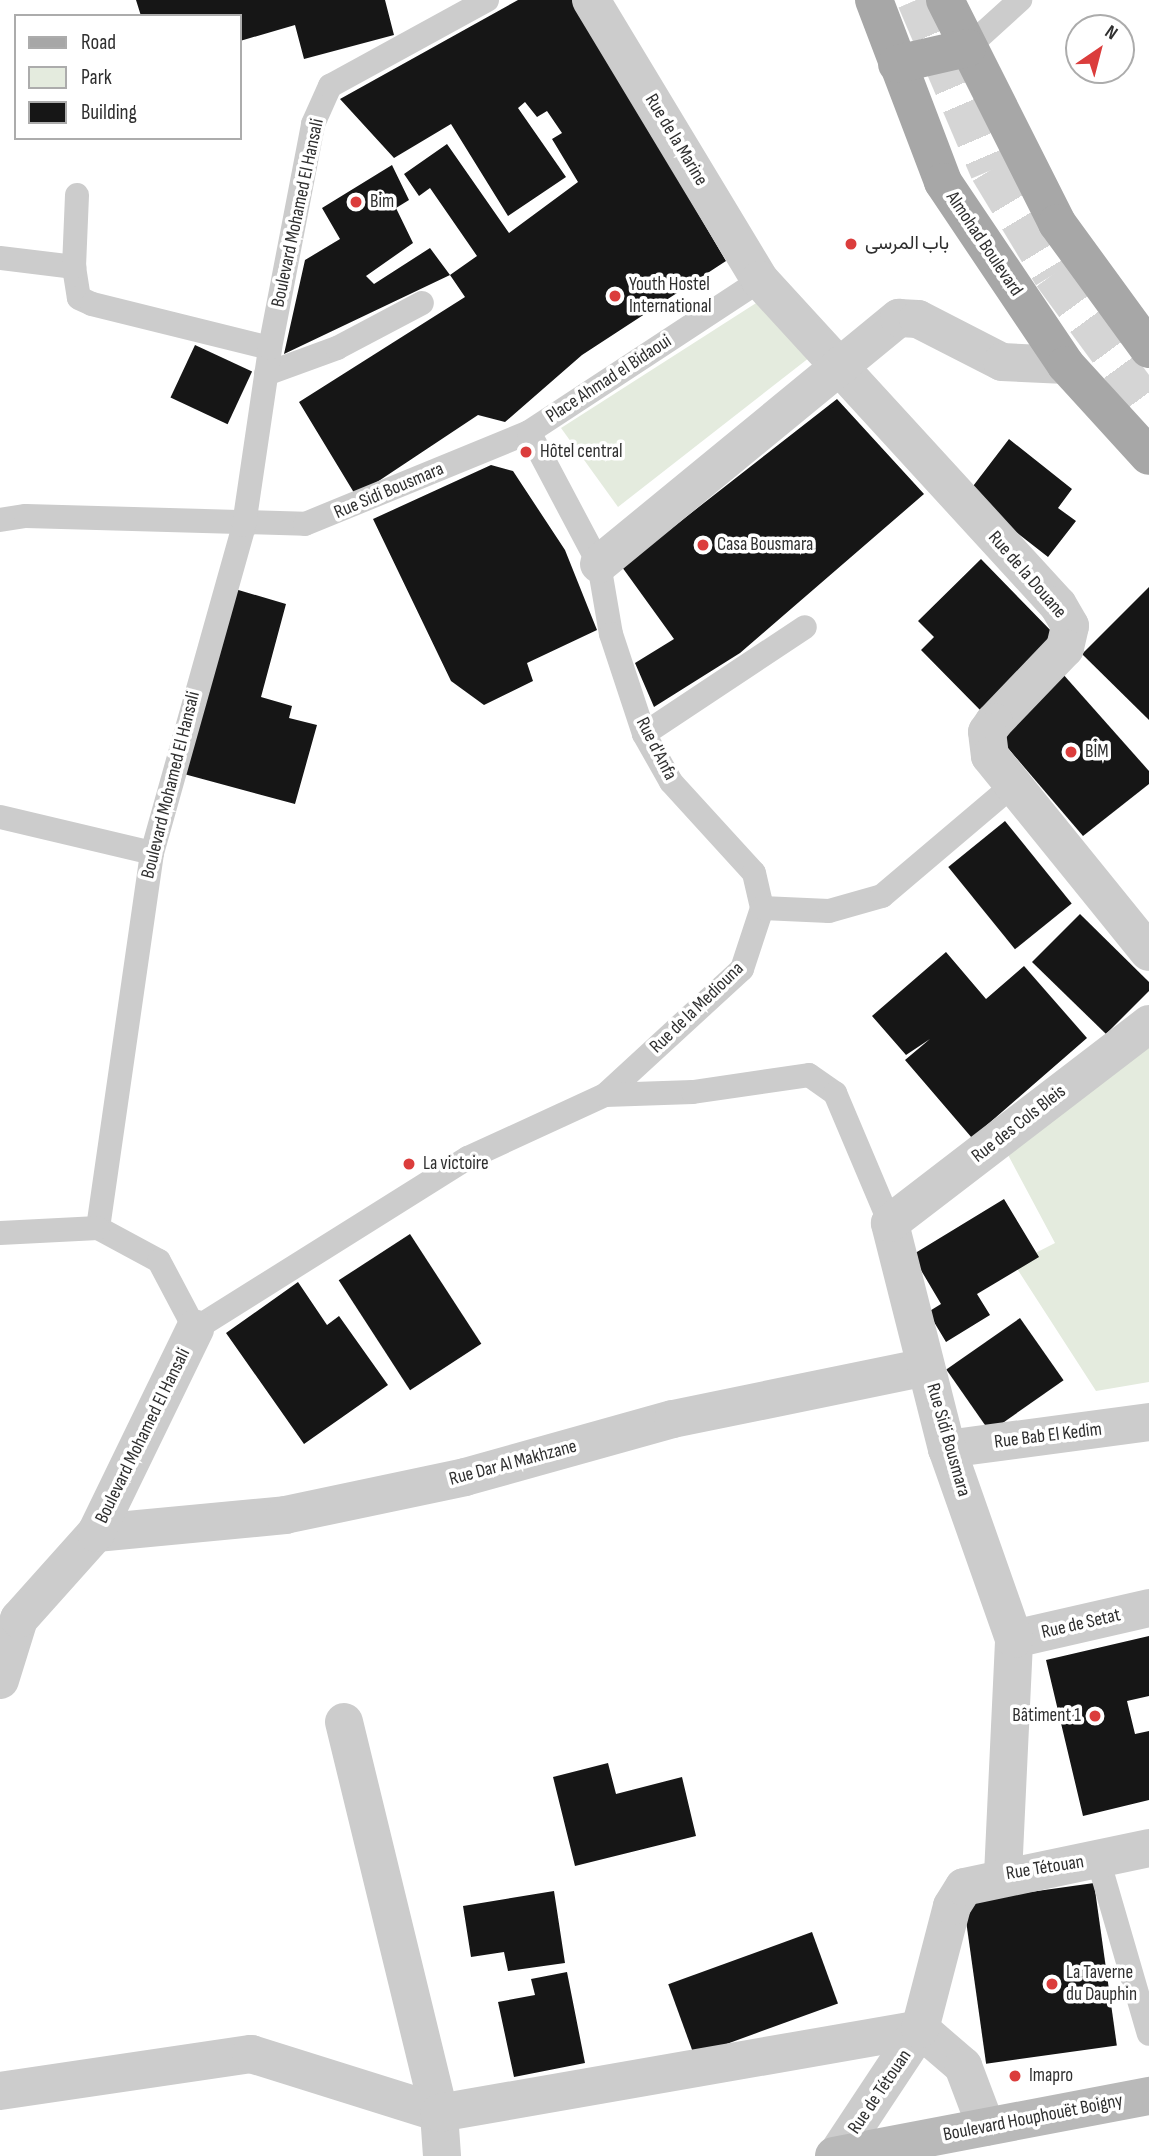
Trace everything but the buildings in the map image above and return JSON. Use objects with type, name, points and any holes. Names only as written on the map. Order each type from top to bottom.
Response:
[{"type":"main road","name":"Almohad Boulevard","points":[[874,0],[943,181],[1066,365],[1149,456]]},
{"type":"main road","points":[[945,0],[1057,223],[1149,349]]},
{"type":"main road","points":[[897,64],[967,48]]},
{"type":"main road","name":"Boulevard Houphouët Boigny","points":[[835,2156],[1149,2096]]},
{"type":"street","name":"Rue de la Marine","points":[[591,0],[760,280]]},
{"type":"street","name":"Rue de la Douane","points":[[760,280],[1058,606],[1070,626],[1065,648],[987,732],[990,755],[1149,952]]},
{"type":"street","points":[[599,564],[841,370],[889,323],[906,317],[1002,362],[1066,365]]},
{"type":"street","name":"Rue des Cols Bleis","points":[[890,1223],[1149,1024]]},
{"type":"street","name":"Rue Sidi Bousmara","points":[[890,1223],[947,1449],[1014,1639],[1003,1875]]},
{"type":"street","name":"Boulevard Mohamed El Hansali","points":[[0,1680],[9,1620],[96,1533],[195,1329]]},
{"type":"street","name":"Rue Dar Al Makhzane","points":[[96,1533],[285,1516],[465,1477],[673,1419],[926,1367]]},
{"type":"street","name":"Rue Bab El Kedim","points":[[947,1449],[1149,1422]]},
{"type":"street","name":"Rue de Setat","points":[[1014,1639],[1149,1608]]},
{"type":"street","points":[[344,1722],[439,2113],[442,2156]]},
{"type":"street","name":"Rue Tétouan","points":[[952,1906],[976,1880],[1149,1848]]},
{"type":"street","name":"Rue de Tétouan","points":[[835,2156],[920,2029],[952,1906]]},
{"type":"street","points":[[0,2091],[251,2054],[439,2113],[920,2029],[963,2066],[986,2127]]},
{"type":"lane","name":"Boulevard Mohamed El Hansali","points":[[99,1228],[152,853],[244,525],[270,348],[313,124],[330,86],[487,0]]},
{"type":"lane","points":[[967,48],[1020,0]]},
{"type":"lane","points":[[77,195],[74,267],[84,301],[270,348]]},
{"type":"lane","points":[[0,258],[74,267]]},
{"type":"lane","name":"Place Ahmad el Bidaoui","points":[[529,432],[760,280]]},
{"type":"lane","points":[[266,374],[337,348],[422,303]]},
{"type":"lane","name":"Rue Sidi Bousmara","points":[[0,520],[26,516],[244,525],[305,524],[529,432]]},
{"type":"lane","name":"Rue d'Anfa","points":[[529,432],[599,564],[611,634],[644,734],[671,782],[754,873],[762,908]]},
{"type":"lane","points":[[644,734],[804,627]]},
{"type":"lane","points":[[762,908],[830,911],[882,896],[1014,784]]},
{"type":"lane","points":[[0,817],[152,853]]},
{"type":"lane","name":"Rue de la Mediouna","points":[[195,1329],[468,1158],[605,1095],[742,969],[762,908]]},
{"type":"lane","name":"Rue Sidi Bousmara","points":[[763,1082],[809,1075],[827,1084],[890,1223]]},
{"type":"lane","name":"Rue de la Mediouna","points":[[605,1095],[763,1082]]},
{"type":"lane","points":[[0,1233],[99,1228],[159,1261],[195,1329]]},
{"type":"lane","points":[[1098,1859],[1149,2034]]},
{"type":"green space","points":[[767,296],[814,354],[618,507],[561,428]]},
{"type":"green space","points":[[1149,1028],[1149,1382],[1096,1391],[1014,1264],[1055,1243],[1007,1153]]},
{"type":"tunnel","points":[[916,0],[989,171],[1052,275],[1149,407]]},
{"type":"place","name":"Bim","points":[[356,202]]},
{"type":"place","name":"باب المرسى","points":[[851,244]]},
{"type":"place","name":"Youth Hostel International","points":[[615,296]]},
{"type":"place","name":"Hôtel central","points":[[526,452]]},
{"type":"place","name":"Casa Bousmara","points":[[703,545]]},
{"type":"place","name":"BİM","points":[[1071,752]]},
{"type":"place","name":"La victoire","points":[[409,1164]]},
{"type":"place","name":"Bâtiment 1","points":[[1095,1716]]},
{"type":"place","name":"La Taverne du Dauphin","points":[[1052,1984]]},
{"type":"place","name":"Imapro","points":[[1015,2076]]}]
